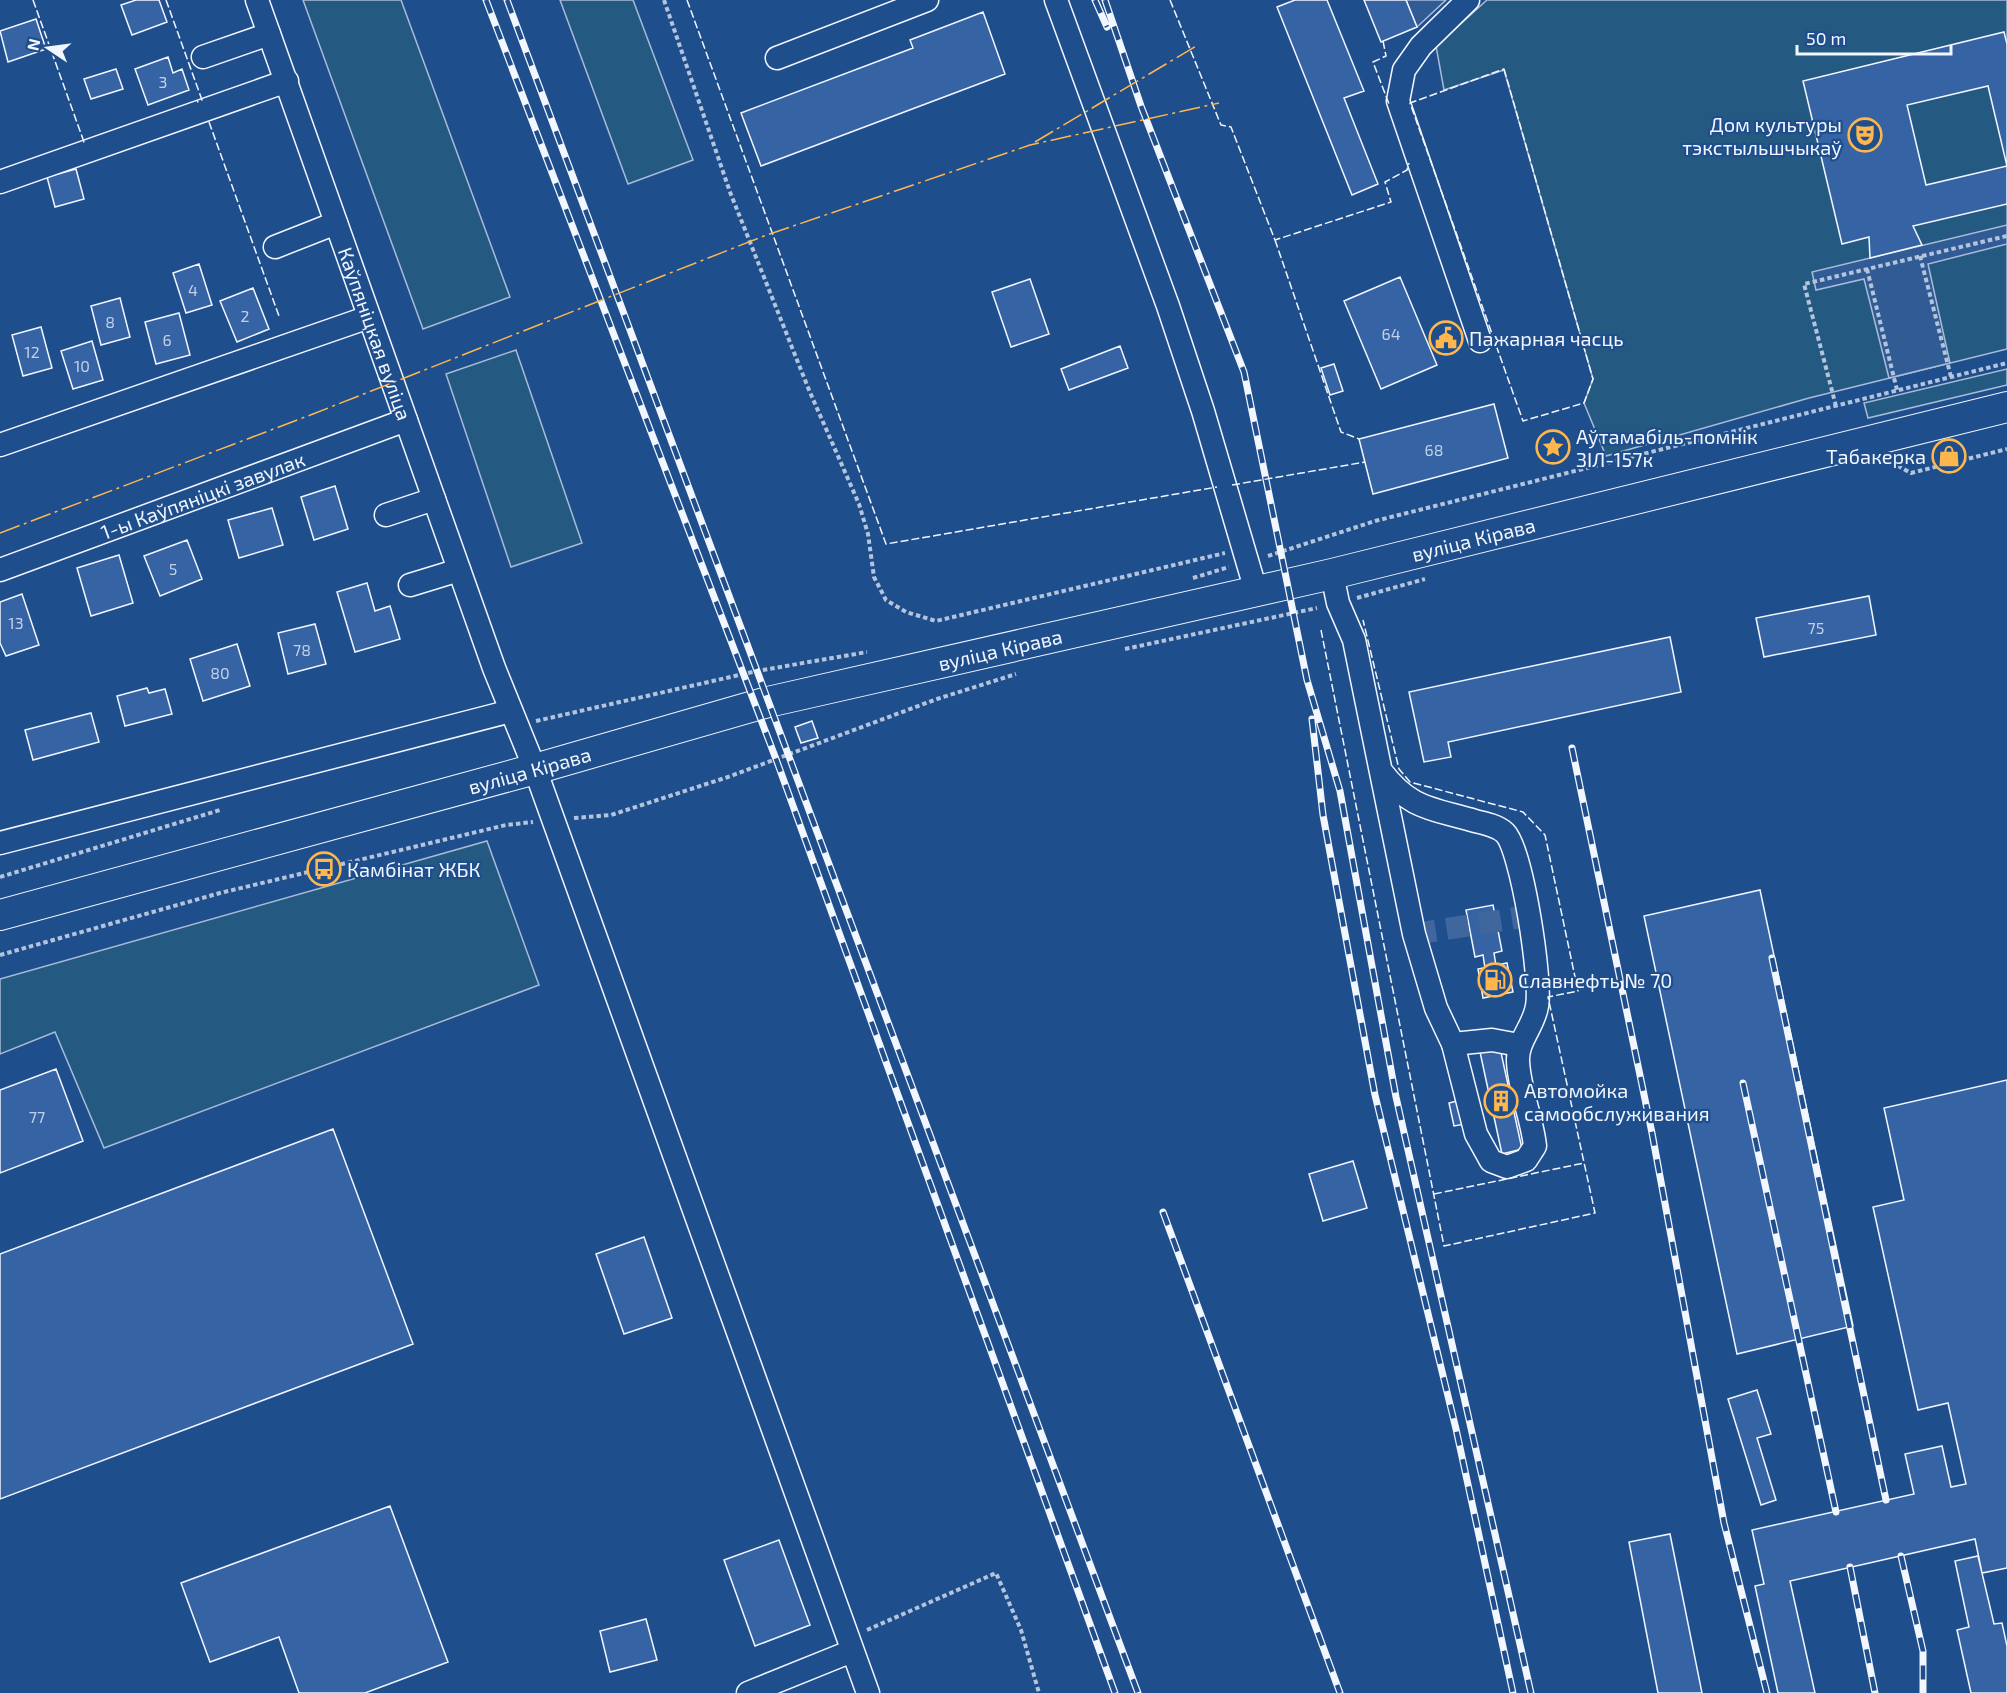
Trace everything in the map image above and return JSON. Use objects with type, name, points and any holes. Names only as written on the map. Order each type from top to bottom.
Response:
[{"type":"main road","name":"вуліца Кірава","points":[[0,915],[535,769],[768,702],[1332,574],[2007,407]]},
{"type":"street","name":"Каўпяніцкая вуліца","points":[[257,0],[494,668],[535,769],[868,1693]]},
{"type":"street","points":[[777,58],[927,0]]},
{"type":"street","points":[[1056,0],[1168,306],[1203,411],[1256,591]]},
{"type":"street","points":[[1468,0],[1421,46],[1404,70],[1398,101],[1480,342]]},
{"type":"street","points":[[203,57],[269,34]]},
{"type":"street","points":[[0,182],[287,81]]},
{"type":"street","points":[[275,247],[336,223]]},
{"type":"street","points":[[0,446],[369,317]]},
{"type":"street","name":"1-ы Каўпяніцкі завулак","points":[[0,570],[406,420]]},
{"type":"street","points":[[386,515],[434,499]]},
{"type":"street","points":[[410,585],[459,570]]},
{"type":"street","points":[[1332,574],[1338,603],[1354,640],[1414,934],[1436,1008],[1453,1044],[1476,1134],[1491,1161],[1507,1167],[1526,1160],[1535,1146],[1518,1063],[1519,1045],[1528,1031],[1537,1007],[1539,983],[1529,916],[1514,848],[1504,832],[1487,824],[1412,803],[1395,789],[1381,771]]},
{"type":"street","points":[[0,843],[514,718]]},
{"type":"street","points":[[1453,1044],[1492,1040],[1519,1045]]},
{"type":"street","points":[[748,1693],[850,1645]]},
{"type":"path","points":[[664,0],[730,192],[809,390],[858,504],[868,534],[874,577],[886,600],[906,612],[936,621],[1245,555],[2007,363]]},
{"type":"path","points":[[1836,406],[1804,284],[2007,236]]},
{"type":"path","points":[[1920,256],[1950,378]]},
{"type":"path","points":[[1867,269],[1897,391]]},
{"type":"path","points":[[1888,460],[1911,473],[2007,449]]},
{"type":"path","points":[[1181,581],[1245,555]]},
{"type":"path","points":[[1122,650],[1338,603],[1428,578]]},
{"type":"path","points":[[514,718],[871,651]]},
{"type":"path","points":[[0,955],[220,893],[506,825],[612,815],[728,777],[937,699],[1022,672]]},
{"type":"path","points":[[0,877],[225,809]]},
{"type":"path","points":[[850,1645],[996,1573],[1021,1630],[1039,1693]]},
{"type":"shaded area","points":[[303,0],[401,0],[510,297],[423,329]]},
{"type":"shaded area","points":[[560,0],[633,0],[693,160],[628,184]]},
{"type":"shaded area","points":[[1406,0],[1446,0],[1417,27]]},
{"type":"shaded area","points":[[1487,0],[2007,0],[2007,349],[1809,398],[1606,456],[1584,403],[1593,379],[1504,70],[1444,90],[1436,46]]},
{"type":"shaded area","points":[[2007,225],[2007,244],[1928,264],[1950,363],[1889,378],[1864,279],[1816,290],[1812,272]]},
{"type":"shaded area","points":[[516,350],[582,543],[511,567],[446,374]]},
{"type":"shaded area","points":[[2007,369],[2007,385],[1868,418],[1864,403]]},
{"type":"shaded area","points":[[487,841],[539,985],[104,1148],[55,1032],[0,1054],[0,979]]},
{"type":"building","points":[[136,0],[159,0],[167,22],[132,35],[121,5]]},
{"type":"building","points":[[1295,0],[1327,0],[1364,91],[1344,98],[1378,184],[1352,195],[1277,7]]},
{"type":"building","points":[[1364,0],[1406,0],[1417,27],[1381,42]]},
{"type":"building","points":[[983,12],[1005,74],[761,166],[741,113],[913,48],[910,40]]},
{"type":"building","points":[[36,19],[46,49],[8,62],[0,31]]},
{"type":"building","name":"Дом культуры тэкстыльшчыкаў","points":[[2004,32],[2007,44],[2007,166],[2007,204],[1913,226],[1922,245],[1870,258],[1869,237],[1842,244],[1803,81]],"holes":[[[1988,86],[2007,166],[1926,185],[1907,105]]]},
{"type":"building","points":[[168,57],[173,73],[182,69],[189,90],[148,105],[135,69]]},
{"type":"building","points":[[116,69],[123,89],[91,99],[84,79]]},
{"type":"building","points":[[76,169],[84,199],[55,207],[47,177]]},
{"type":"building","points":[[199,264],[212,305],[186,313],[173,273]]},
{"type":"building","name":"Пажарная часць","points":[[1400,277],[1437,365],[1381,389],[1344,301]]},
{"type":"building","points":[[1030,279],[1049,334],[1011,347],[992,292]]},
{"type":"building","points":[[253,288],[269,329],[237,342],[220,301]]},
{"type":"building","points":[[120,298],[130,337],[101,345],[91,306]]},
{"type":"building","points":[[179,313],[190,355],[156,364],[145,322]]},
{"type":"building","points":[[41,327],[52,368],[23,376],[12,335]]},
{"type":"building","points":[[92,341],[103,380],[73,389],[61,351]]},
{"type":"building","points":[[1120,346],[1128,368],[1069,390],[1061,369]]},
{"type":"building","points":[[1334,364],[1343,391],[1330,395],[1321,368]]},
{"type":"building","points":[[1494,404],[1508,458],[1373,494],[1359,439]]},
{"type":"building","points":[[335,486],[348,529],[314,540],[301,497]]},
{"type":"building","points":[[272,508],[283,545],[239,558],[228,520]]},
{"type":"building","points":[[187,540],[202,579],[160,596],[144,556]]},
{"type":"building","points":[[119,555],[133,603],[91,616],[77,568]]},
{"type":"building","points":[[367,583],[375,611],[390,606],[400,639],[355,652],[337,592]]},
{"type":"building","points":[[22,594],[39,645],[6,656],[0,643],[0,602]]},
{"type":"building","points":[[1869,596],[1876,635],[1764,657],[1756,618]]},
{"type":"building","points":[[315,624],[326,664],[288,674],[278,633]]},
{"type":"building","points":[[1670,637],[1681,692],[1448,742],[1451,757],[1424,762],[1409,692]]},
{"type":"building","points":[[237,644],[250,686],[203,701],[190,659]]},
{"type":"building","points":[[147,688],[149,693],[165,689],[172,714],[125,726],[117,696]]},
{"type":"building","points":[[91,713],[99,742],[33,760],[25,730]]},
{"type":"building","points":[[812,721],[818,738],[801,743],[795,727]]},
{"type":"building","points":[[1760,890],[1853,1326],[1737,1354],[1644,916]]},
{"type":"building","points":[[1493,905],[1502,951],[1494,953],[1496,966],[1485,968],[1483,955],[1475,957],[1466,910]]},
{"type":"building","name":"Славнефть № 70","points":[[1507,963],[1513,992],[1483,998],[1478,969]]},
{"type":"building","name":"Автомойка самообслуживания","points":[[1500,1048],[1522,1149],[1502,1154],[1480,1052]]},
{"type":"building","points":[[56,1069],[83,1141],[0,1173],[0,1090]]},
{"type":"building","points":[[2007,1080],[2007,1568],[1982,1573],[1975,1539],[1790,1581],[1815,1693],[1778,1693],[1755,1586],[1764,1584],[1752,1530],[1914,1494],[1905,1454],[1942,1446],[1951,1487],[1966,1484],[1948,1403],[1918,1410],[1873,1207],[1904,1200],[1884,1108]]},
{"type":"building","points":[[1461,1100],[1466,1124],[1454,1126],[1449,1103]]},
{"type":"building","points":[[333,1129],[413,1344],[0,1499],[0,1254]]},
{"type":"building","points":[[1353,1161],[1367,1208],[1323,1221],[1309,1174]]},
{"type":"building","points":[[644,1237],[672,1318],[624,1334],[596,1254]]},
{"type":"building","points":[[1757,1390],[1771,1434],[1757,1438],[1776,1500],[1761,1505],[1728,1399]]},
{"type":"building","points":[[390,1506],[448,1662],[365,1693],[299,1693],[279,1637],[210,1662],[181,1583]]},
{"type":"building","points":[[1670,1534],[1702,1693],[1658,1693],[1629,1542]]},
{"type":"building","points":[[779,1540],[810,1625],[755,1646],[724,1560]]},
{"type":"building","points":[[1978,1556],[1994,1624],[2002,1623],[2007,1646],[2007,1693],[1971,1693],[1957,1630],[1969,1627],[1955,1561]]},
{"type":"building","points":[[646,1619],[657,1660],[610,1672],[600,1631]]},
{"type":"tunnel","points":[[1414,934],[1529,916]]},
{"type":"railway","points":[[486,0],[776,759],[1115,1693]]},
{"type":"railway","points":[[507,0],[1138,1693]]},
{"type":"railway","points":[[1095,0],[1107,27]]},
{"type":"railway","points":[[1105,0],[1141,106],[1244,372],[1307,680],[1340,791],[1396,1097],[1531,1693]]},
{"type":"railway","points":[[1312,719],[1323,815],[1375,1095],[1456,1429],[1513,1693]]},
{"type":"railway","points":[[1572,748],[1652,1133],[1724,1523],[1767,1693]]},
{"type":"railway","points":[[1772,958],[1886,1500]]},
{"type":"railway","points":[[1743,1083],[1836,1512]]},
{"type":"railway","points":[[1163,1212],[1340,1693]]},
{"type":"railway","points":[[1901,1556],[1923,1651],[1923,1693]]},
{"type":"railway","points":[[1850,1567],[1875,1693]]},
{"type":"fence","points":[[33,0],[84,142],[86,141]]},
{"type":"fence","points":[[166,0],[202,100],[197,102]]},
{"type":"fence","points":[[687,0],[886,544],[1217,487]]},
{"type":"fence","points":[[1170,0],[1221,125],[1231,127],[1275,240],[1391,202],[1385,182],[1407,170],[1409,163]]},
{"type":"fence","points":[[1383,41],[1386,56],[1373,62],[1389,104]]},
{"type":"fence","points":[[1504,69],[1593,379],[1584,403],[1523,421],[1410,103],[1504,69]]},
{"type":"fence","points":[[209,122],[279,316]]},
{"type":"fence","points":[[1275,240],[1341,432],[1359,439]]},
{"type":"fence","points":[[1232,485],[1365,462]]},
{"type":"fence","points":[[1321,630],[1444,1246],[1595,1213],[1548,997],[1578,991],[1545,835],[1523,812],[1410,782],[1399,769],[1363,620]]},
{"type":"fence","points":[[1434,1194],[1584,1163]]},
{"type":"power","points":[[1035,142],[1198,45]]},
{"type":"power","points":[[0,533],[313,414],[764,236],[1030,145],[1219,103]]},
{"type":"place","name":"Дом культуры тэкстыльшчыкаў","points":[[1865,135]]},
{"type":"place","name":"Пажарная часць","points":[[1446,338]]},
{"type":"place","name":"Аўтамабіль-помнік ЗІЛ-157к","points":[[1553,447]]},
{"type":"place","name":"Табакерка","points":[[1949,456]]},
{"type":"place","name":"Камбінат ЖБК","points":[[324,869]]},
{"type":"place","name":"Славнефть № 70","points":[[1495,980]]},
{"type":"place","name":"Автомойка самообслуживания","points":[[1501,1101]]}]
